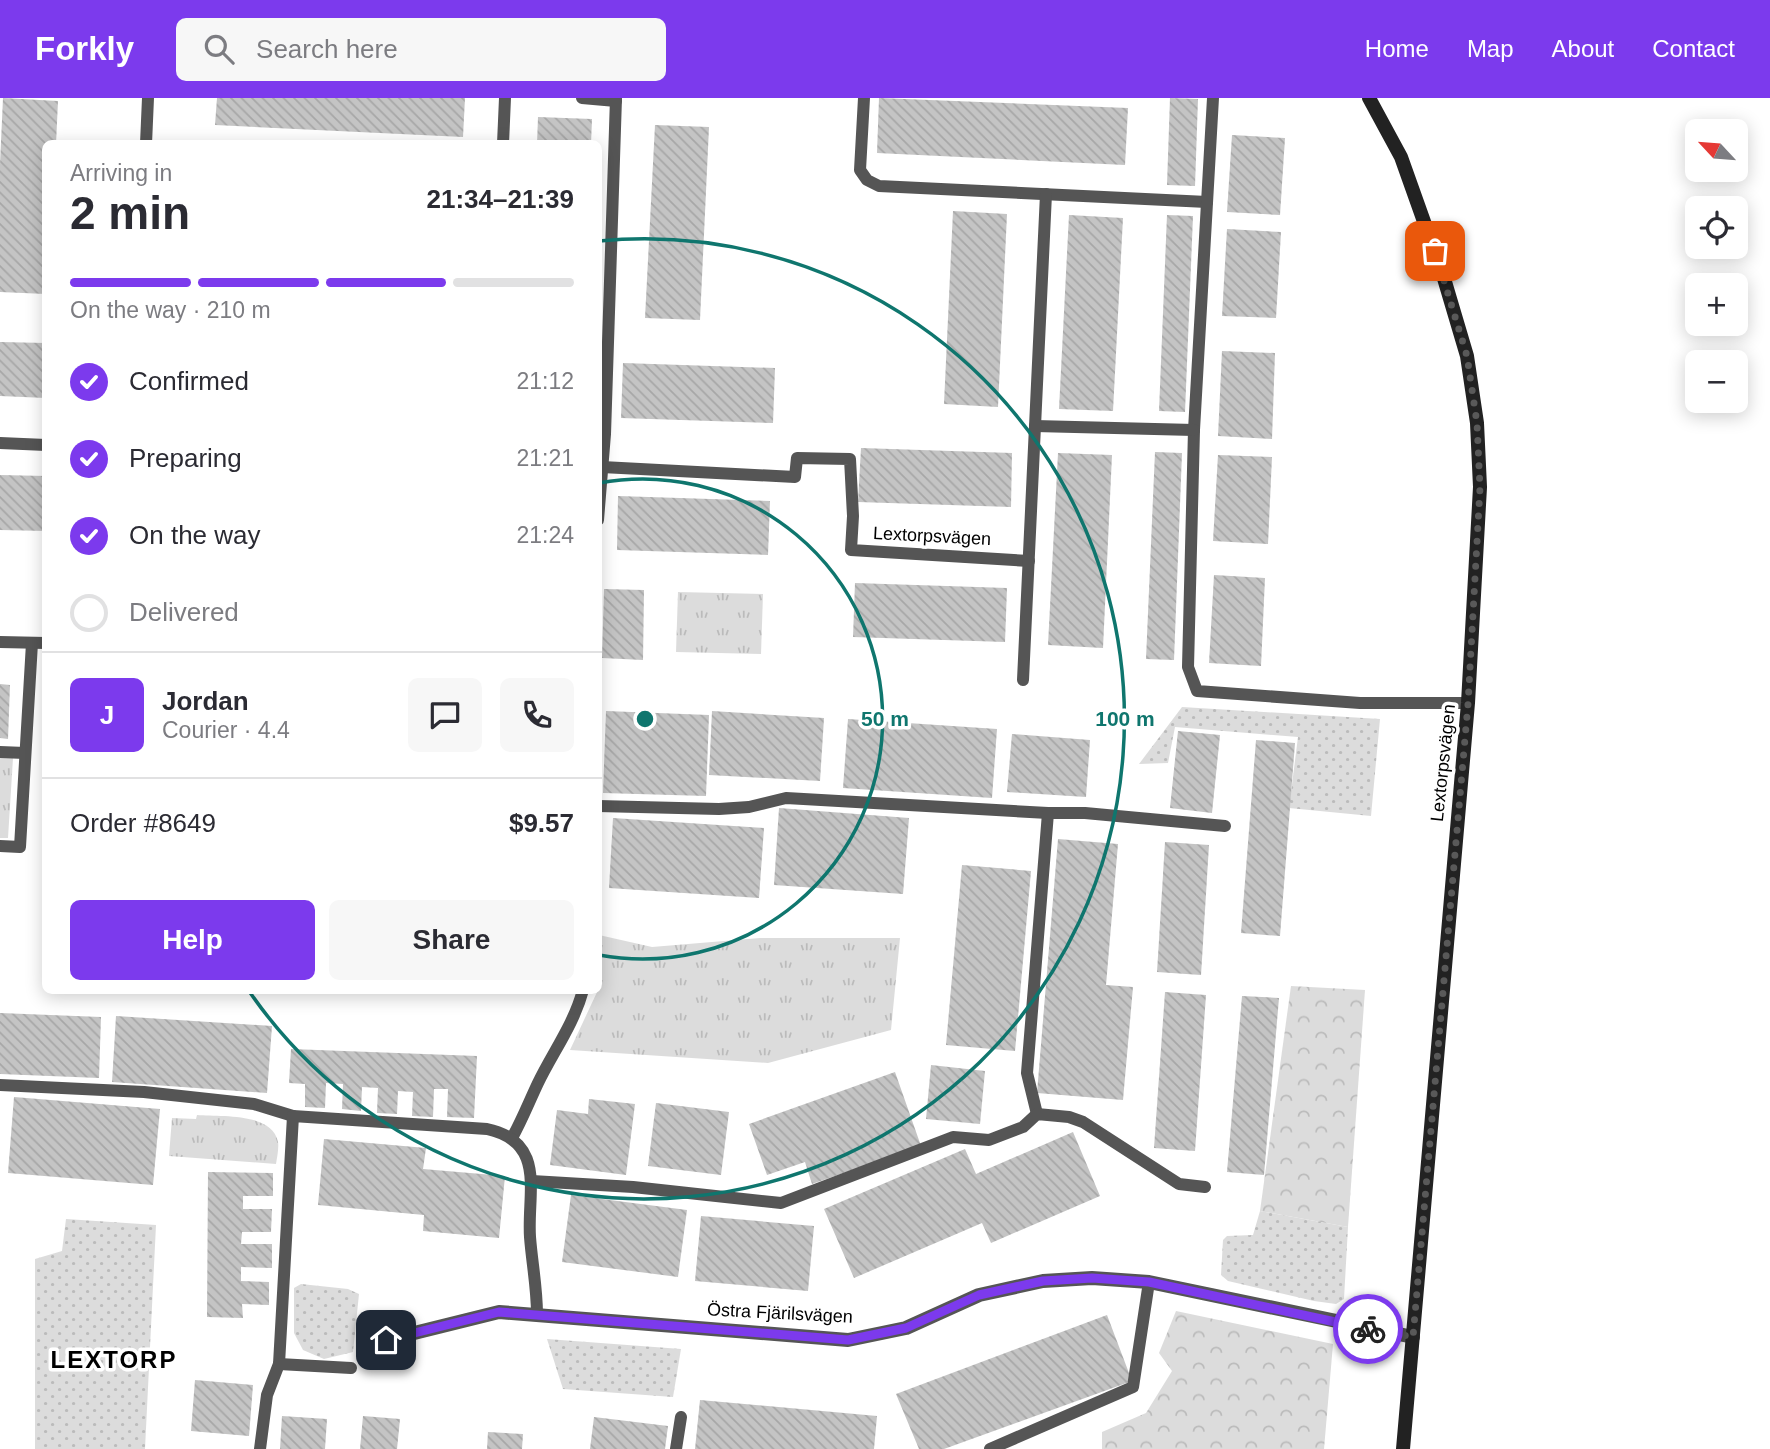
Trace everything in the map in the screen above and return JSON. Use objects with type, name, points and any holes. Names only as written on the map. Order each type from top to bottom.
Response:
[{"type":"street","name":"Lextorpsvägen","points":[[1369,98],[1401,158],[1443,275],[1467,356],[1477,423],[1480,488],[1468,704],[1403,1449]]},
{"type":"street","name":"Östra Fjärilsvägen","points":[[386,1340],[499,1312],[848,1340],[906,1328],[979,1295],[1043,1281],[1092,1278],[1149,1282],[1413,1337]]},
{"type":"lane","points":[[146,140],[148,98]]},
{"type":"lane","points":[[503,140],[505,98]]},
{"type":"lane","points":[[582,98],[616,99],[603,336],[602,467]]},
{"type":"lane","points":[[864,98],[860,170],[867,180],[879,186],[1207,202]]},
{"type":"lane","points":[[1213,98],[1194,430],[1188,667],[1197,691],[1360,703],[1468,704]]},
{"type":"lane","points":[[1023,680],[1046,194]]},
{"type":"lane","points":[[1035,426],[1194,430]]},
{"type":"lane","points":[[0,443],[42,444]]},
{"type":"lane","name":"Lextorpsvägen","points":[[602,467],[795,477],[797,458],[850,459],[853,516],[851,550],[1028,561]]},
{"type":"lane","points":[[0,642],[42,643]]},
{"type":"lane","points":[[0,846],[20,847],[32,643]]},
{"type":"lane","points":[[0,752],[25,753]]},
{"type":"lane","points":[[602,806],[719,809],[749,807],[786,798],[1085,813],[1225,825]]},
{"type":"lane","points":[[1037,1114],[1027,1073],[1048,813]]},
{"type":"lane","points":[[512,1138],[579,1006],[582,994]]},
{"type":"lane","points":[[0,1085],[144,1092],[254,1104],[293,1116],[487,1129],[512,1138],[522,1148],[532,1181],[530,1236],[537,1314]]},
{"type":"lane","points":[[532,1181],[633,1186],[781,1203],[953,1137],[989,1140],[1023,1127],[1037,1114],[1069,1117],[1083,1122],[1179,1184],[1205,1187]]},
{"type":"lane","points":[[260,1449],[267,1395],[279,1364],[293,1116]]},
{"type":"lane","points":[[990,1449],[1133,1387],[1149,1282]]},
{"type":"lane","points":[[279,1364],[351,1368]]},
{"type":"lane","points":[[676,1449],[681,1417]]},
{"type":"green space","points":[[678,592],[763,594],[761,654],[676,652]]},
{"type":"green space","points":[[1182,707],[1380,719],[1371,816],[1289,808],[1298,737],[1175,727],[1168,763],[1139,764]]},
{"type":"green space","points":[[0,757],[13,758],[8,838],[0,838]]},
{"type":"green space","points":[[602,936],[652,947],[760,938],[900,938],[891,1030],[768,1063],[570,1050],[596,994],[602,994]]},
{"type":"green space","points":[[1291,986],[1365,990],[1348,1227],[1260,1211]]},
{"type":"green space","points":[[197,1115],[244,1118],[266,1125],[274,1132],[278,1142],[276,1164],[169,1156],[172,1118],[196,1119]]},
{"type":"green space","points":[[1260,1211],[1348,1227],[1344,1299],[1336,1304],[1314,1301],[1228,1281],[1221,1275],[1223,1240],[1227,1236],[1253,1235]]},
{"type":"green space","points":[[66,1219],[156,1225],[145,1449],[35,1449],[35,1259],[62,1251]]},
{"type":"green space","points":[[301,1284],[348,1289],[359,1294],[353,1352],[324,1359],[303,1350],[294,1333],[294,1288]]},
{"type":"green space","points":[[1176,1311],[1333,1344],[1324,1449],[1102,1449],[1102,1432],[1146,1413],[1172,1371],[1159,1353]]},
{"type":"green space","points":[[547,1339],[681,1349],[673,1397],[563,1389]]},
{"type":"building","points":[[3,98],[58,101],[56,140],[42,140],[42,294],[0,292]]},
{"type":"building","points":[[217,98],[465,98],[463,137],[215,125]]},
{"type":"building","points":[[879,98],[1128,108],[1125,165],[877,153]]},
{"type":"building","points":[[1170,98],[1198,99],[1195,186],[1167,185]]},
{"type":"building","points":[[538,117],[592,119],[591,140],[537,140]]},
{"type":"building","points":[[655,125],[709,127],[700,320],[645,318]]},
{"type":"building","points":[[1232,135],[1285,138],[1280,215],[1227,212]]},
{"type":"building","points":[[953,211],[1007,214],[998,407],[944,404]]},
{"type":"building","points":[[1069,215],[1123,218],[1113,411],[1059,409]]},
{"type":"building","points":[[1167,215],[1193,216],[1185,412],[1159,411]]},
{"type":"building","points":[[1227,229],[1281,232],[1276,318],[1222,316]]},
{"type":"building","points":[[0,342],[42,343],[42,398],[0,396]]},
{"type":"building","points":[[1222,351],[1275,353],[1272,439],[1218,436]]},
{"type":"building","points":[[623,363],[775,368],[773,423],[621,418]]},
{"type":"building","points":[[861,448],[1012,453],[1011,507],[858,502]]},
{"type":"building","points":[[1155,452],[1182,453],[1174,660],[1146,659]]},
{"type":"building","points":[[1058,453],[1112,455],[1103,648],[1048,645]]},
{"type":"building","points":[[1218,455],[1272,457],[1268,544],[1213,541]]},
{"type":"building","points":[[0,475],[42,476],[42,531],[0,530]]},
{"type":"building","points":[[618,496],[770,501],[768,555],[617,550]]},
{"type":"building","points":[[1214,575],[1265,578],[1261,666],[1209,663]]},
{"type":"building","points":[[855,583],[1007,588],[1005,642],[853,637]]},
{"type":"building","points":[[604,589],[644,590],[643,660],[602,658]]},
{"type":"building","points":[[0,684],[10,685],[8,739],[0,738]]},
{"type":"building","points":[[606,711],[709,715],[706,796],[603,793]]},
{"type":"building","points":[[712,711],[824,718],[820,781],[709,775]]},
{"type":"building","points":[[848,719],[997,729],[992,798],[843,788]]},
{"type":"building","points":[[1178,731],[1220,735],[1212,813],[1170,808]]},
{"type":"building","points":[[1012,734],[1090,740],[1086,797],[1007,792]]},
{"type":"building","points":[[1256,740],[1295,743],[1280,936],[1241,933]]},
{"type":"building","points":[[779,808],[909,818],[903,894],[774,885]]},
{"type":"building","points":[[613,818],[764,828],[759,898],[609,888]]},
{"type":"building","points":[[1058,839],[1118,844],[1106,985],[1133,987],[1123,1100],[1037,1093]]},
{"type":"building","points":[[1165,842],[1209,845],[1201,975],[1157,972]]},
{"type":"building","points":[[962,865],[1031,871],[1015,1051],[946,1045]]},
{"type":"building","points":[[1165,992],[1206,995],[1195,1151],[1154,1148]]},
{"type":"building","points":[[1242,996],[1279,998],[1264,1175],[1227,1172]]},
{"type":"building","points":[[0,1013],[101,1017],[99,1078],[0,1074]]},
{"type":"building","points":[[116,1016],[272,1026],[267,1093],[112,1082]]},
{"type":"building","points":[[291,1049],[477,1056],[474,1118],[447,1117],[448,1089],[434,1089],[433,1117],[412,1116],[413,1092],[398,1091],[397,1114],[377,1113],[378,1088],[362,1087],[361,1111],[342,1109],[343,1084],[326,1083],[325,1108],[305,1107],[305,1084],[289,1083]]},
{"type":"building","points":[[931,1065],[985,1071],[980,1124],[926,1119]]},
{"type":"building","points":[[895,1072],[921,1146],[812,1184],[805,1162],[767,1175],[749,1124]]},
{"type":"building","points":[[14,1097],[160,1109],[153,1185],[8,1173]]},
{"type":"building","points":[[589,1099],[635,1104],[626,1175],[550,1165],[557,1110],[588,1114]]},
{"type":"building","points":[[656,1103],[729,1112],[721,1175],[648,1166]]},
{"type":"building","points":[[1073,1132],[1100,1196],[991,1243],[982,1223],[854,1278],[824,1209],[965,1149],[976,1174]]},
{"type":"building","points":[[324,1139],[426,1148],[423,1169],[505,1176],[499,1238],[423,1231],[424,1215],[318,1205]]},
{"type":"building","points":[[208,1172],[273,1173],[273,1196],[243,1196],[243,1209],[272,1209],[271,1232],[242,1232],[241,1244],[272,1244],[272,1268],[241,1267],[241,1281],[269,1282],[269,1305],[242,1304],[243,1318],[207,1317]]},
{"type":"building","points":[[571,1195],[687,1210],[678,1277],[562,1262]]},
{"type":"building","points":[[701,1216],[814,1226],[808,1291],[695,1281]]},
{"type":"building","points":[[1107,1315],[1132,1381],[944,1449],[919,1449],[896,1394]]},
{"type":"building","points":[[195,1380],[253,1385],[249,1436],[191,1431]]},
{"type":"building","points":[[700,1400],[877,1416],[874,1449],[695,1449]]},
{"type":"building","points":[[282,1416],[327,1419],[325,1449],[280,1449]]},
{"type":"building","points":[[363,1416],[400,1419],[397,1449],[360,1449]]},
{"type":"building","points":[[594,1417],[668,1426],[665,1449],[590,1449]]},
{"type":"building","points":[[488,1432],[523,1434],[522,1449],[487,1449]]},
{"type":"way so far","points":[[1368,1329],[1413,1337],[1468,704],[1480,488],[1477,423],[1467,356],[1435,251]]},
{"type":"district","name":"LEXTORP","points":[[114,1360]]},
{"type":"route","points":[[386,1340],[499,1312],[848,1340],[906,1328],[979,1295],[1043,1281],[1092,1278],[1149,1282],[1368,1329]]}]
